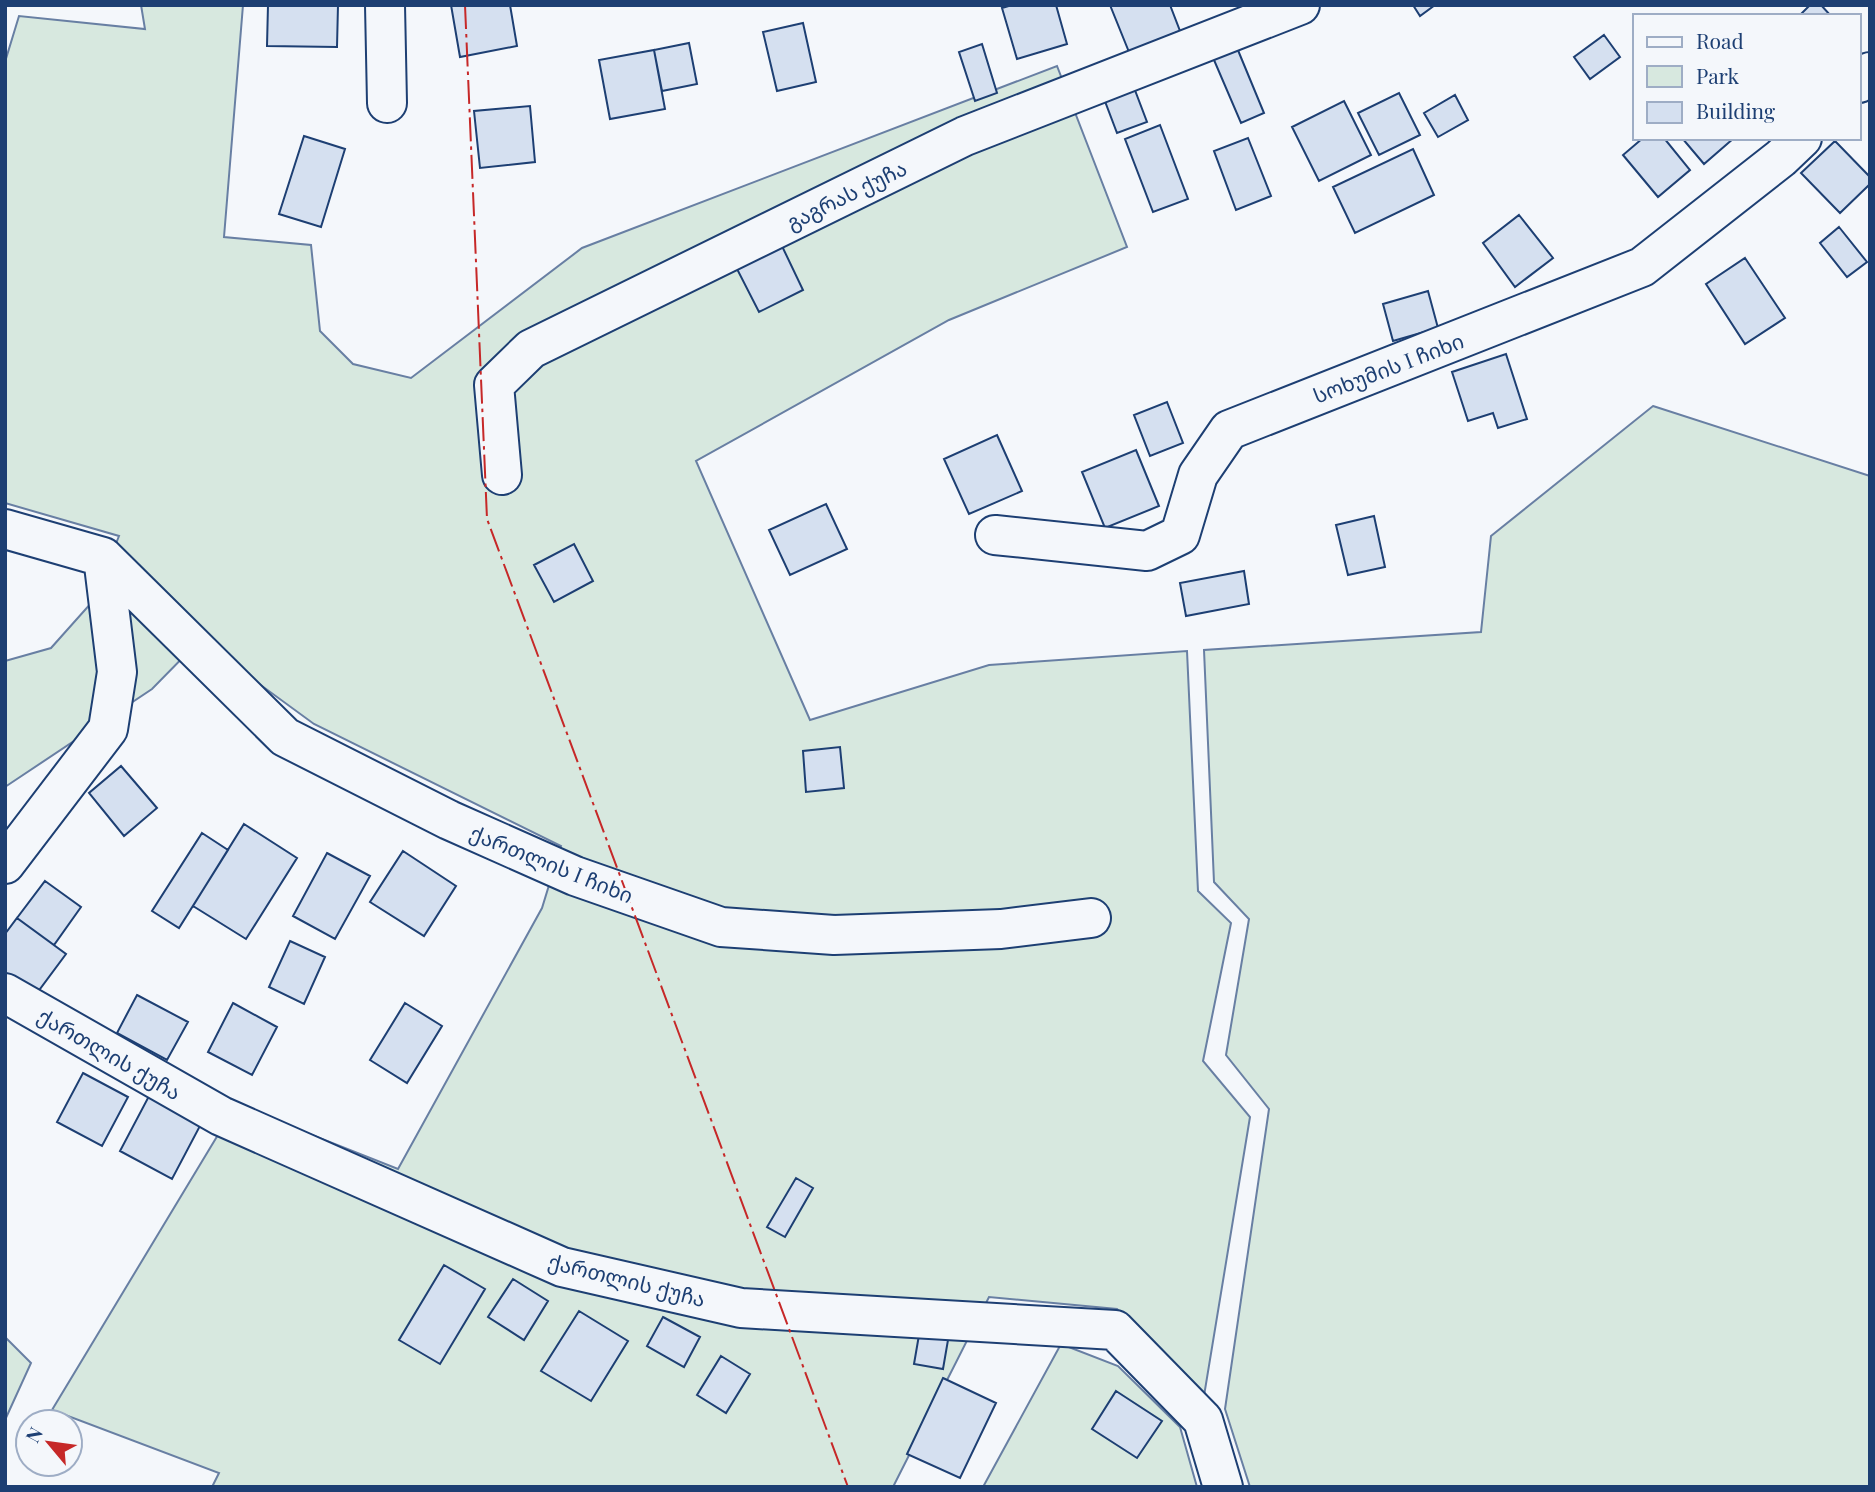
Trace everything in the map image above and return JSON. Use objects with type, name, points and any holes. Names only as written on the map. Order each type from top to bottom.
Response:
[{"type":"street","points":[[385,5],[387,103]]},
{"type":"street","name":"გაგრას ქუჩა","points":[[502,475],[495,385],[531,349],[965,135],[1300,5]]},
{"type":"street","name":"სოხუმის I ჩიხი","points":[[995,536],[1147,551],[1180,536],[1198,475],[1228,430],[1642,267],[1781,158],[1800,140]]},
{"type":"street","points":[[5,529],[103,557],[117,672],[108,729],[5,864]]},
{"type":"street","name":"ქართლის I ჩიხი","points":[[103,557],[285,737],[449,820],[575,876],[721,927],[834,935],[1001,929],[1091,918]]},
{"type":"street","name":"ქართლის ქუჩა","points":[[5,993],[221,1116],[562,1267],[741,1308],[1115,1330],[1202,1420],[1223,1487]]},
{"type":"green space","points":[[141,5],[243,5],[224,237],[311,245],[320,331],[353,364],[411,378],[582,248],[1057,66],[1127,247],[949,320],[696,461],[810,720],[989,665],[1187,651],[1198,891],[1231,923],[1203,1061],[1250,1117],[1204,1396],[1117,1309],[989,1297],[893,1487],[212,1487],[219,1473],[84,1422],[84,1408],[53,1408],[236,1105],[398,1169],[542,908],[561,846],[314,724],[247,675],[206,634],[152,689],[5,787],[5,661],[51,648],[93,601],[119,536],[5,503],[5,62],[19,16],[145,29]]},
{"type":"green space","points":[[1653,406],[1870,476],[1870,1487],[1250,1487],[1225,1409],[1269,1109],[1226,1055],[1249,919],[1214,882],[1204,650],[1481,632],[1491,536]]},
{"type":"green space","points":[[5,1337],[31,1363],[5,1420]]},
{"type":"green space","points":[[1061,1344],[1118,1366],[1180,1427],[1197,1487],[983,1487]]},
{"type":"building","points":[[268,5],[338,5],[337,47],[267,46]]},
{"type":"building","points":[[451,5],[510,5],[517,46],[460,57]]},
{"type":"building","points":[[1012,5],[1056,5],[1067,44],[1017,59],[1002,8]]},
{"type":"building","points":[[1110,5],[1170,5],[1180,31],[1129,52]]},
{"type":"building","points":[[1413,5],[1435,5],[1420,16]]},
{"type":"building","points":[[1810,5],[1821,5],[1829,14],[1801,14]]},
{"type":"building","points":[[803,23],[816,82],[777,91],[763,32]]},
{"type":"building","points":[[1604,35],[1620,57],[1590,79],[1574,57]]},
{"type":"building","points":[[689,43],[697,84],[662,91],[654,50]]},
{"type":"building","points":[[1235,43],[1264,113],[1241,123],[1211,53]]},
{"type":"building","points":[[982,44],[997,93],[975,101],[959,52]]},
{"type":"building","points":[[654,50],[665,109],[610,119],[599,60]]},
{"type":"building","points":[[1133,85],[1147,122],[1117,133],[1103,96]]},
{"type":"building","points":[[1399,93],[1420,135],[1379,155],[1358,113]]},
{"type":"building","points":[[1455,95],[1468,120],[1438,137],[1424,113]]},
{"type":"building","points":[[1344,101],[1371,155],[1319,181],[1292,127]]},
{"type":"building","points":[[530,106],[535,162],[480,168],[474,111]]},
{"type":"building","points":[[1160,125],[1188,199],[1153,212],[1125,139]]},
{"type":"building","points":[[304,136],[345,149],[321,227],[279,214]]},
{"type":"building","points":[[1248,138],[1271,196],[1236,210],[1214,151]]},
{"type":"building","points":[[1641,140],[1666,140],[1690,170],[1658,197],[1623,155]]},
{"type":"building","points":[[1684,140],[1732,140],[1704,164]]},
{"type":"building","points":[[1835,141],[1870,177],[1870,184],[1840,213],[1801,173]]},
{"type":"building","points":[[1413,149],[1434,195],[1355,233],[1333,187]]},
{"type":"building","points":[[1519,215],[1553,258],[1515,287],[1483,243]]},
{"type":"building","points":[[1839,227],[1867,262],[1847,277],[1820,243]]},
{"type":"building","points":[[781,244],[803,290],[759,312],[736,267]]},
{"type":"building","points":[[1745,258],[1785,318],[1745,344],[1706,284]]},
{"type":"building","points":[[1428,291],[1438,328],[1393,341],[1383,304]]},
{"type":"building","points":[[1506,354],[1527,419],[1498,428],[1493,413],[1468,421],[1452,372]]},
{"type":"building","points":[[1167,402],[1183,443],[1150,456],[1134,415]]},
{"type":"building","points":[[997,435],[1022,491],[969,514],[944,459]]},
{"type":"building","points":[[1136,450],[1159,506],[1105,528],[1082,472]]},
{"type":"building","points":[[826,504],[847,549],[790,575],[769,530]]},
{"type":"building","points":[[1374,516],[1385,567],[1348,575],[1336,525]]},
{"type":"building","points":[[574,544],[593,581],[554,602],[534,565]]},
{"type":"building","points":[[1244,571],[1249,604],[1186,616],[1180,583]]},
{"type":"building","points":[[840,747],[844,788],[806,792],[803,751]]},
{"type":"building","points":[[121,766],[157,808],[124,836],[89,793]]},
{"type":"building","points":[[244,824],[297,858],[246,939],[193,906]]},
{"type":"building","points":[[202,833],[228,850],[179,928],[152,911]]},
{"type":"building","points":[[403,851],[456,886],[424,936],[370,902]]},
{"type":"building","points":[[327,853],[370,876],[335,939],[293,916]]},
{"type":"building","points":[[45,881],[81,907],[54,945],[17,918]]},
{"type":"building","points":[[17,918],[66,954],[34,997],[5,976],[5,934]]},
{"type":"building","points":[[290,941],[325,957],[304,1004],[269,987]]},
{"type":"building","points":[[137,995],[188,1022],[167,1060],[117,1033]]},
{"type":"building","points":[[233,1003],[277,1027],[252,1075],[208,1052]]},
{"type":"building","points":[[405,1003],[442,1026],[407,1083],[370,1060]]},
{"type":"building","points":[[83,1073],[128,1097],[102,1146],[57,1122]]},
{"type":"building","points":[[149,1096],[201,1124],[172,1179],[120,1151]]},
{"type":"building","points":[[796,1178],[813,1188],[785,1237],[767,1227]]},
{"type":"building","points":[[444,1265],[485,1289],[440,1364],[399,1340]]},
{"type":"building","points":[[513,1279],[548,1301],[524,1340],[488,1317]]},
{"type":"building","points":[[579,1311],[628,1341],[591,1401],[541,1371]]},
{"type":"building","points":[[663,1317],[700,1337],[684,1367],[647,1346]]},
{"type":"building","points":[[919,1335],[948,1340],[943,1369],[914,1364]]},
{"type":"building","points":[[721,1356],[750,1374],[726,1413],[697,1395]]},
{"type":"building","points":[[943,1378],[996,1403],[960,1478],[907,1454]]},
{"type":"building","points":[[1116,1391],[1162,1421],[1137,1458],[1092,1429]]},
{"type":"power","points":[[465,5],[487,519],[848,1487]]}]
